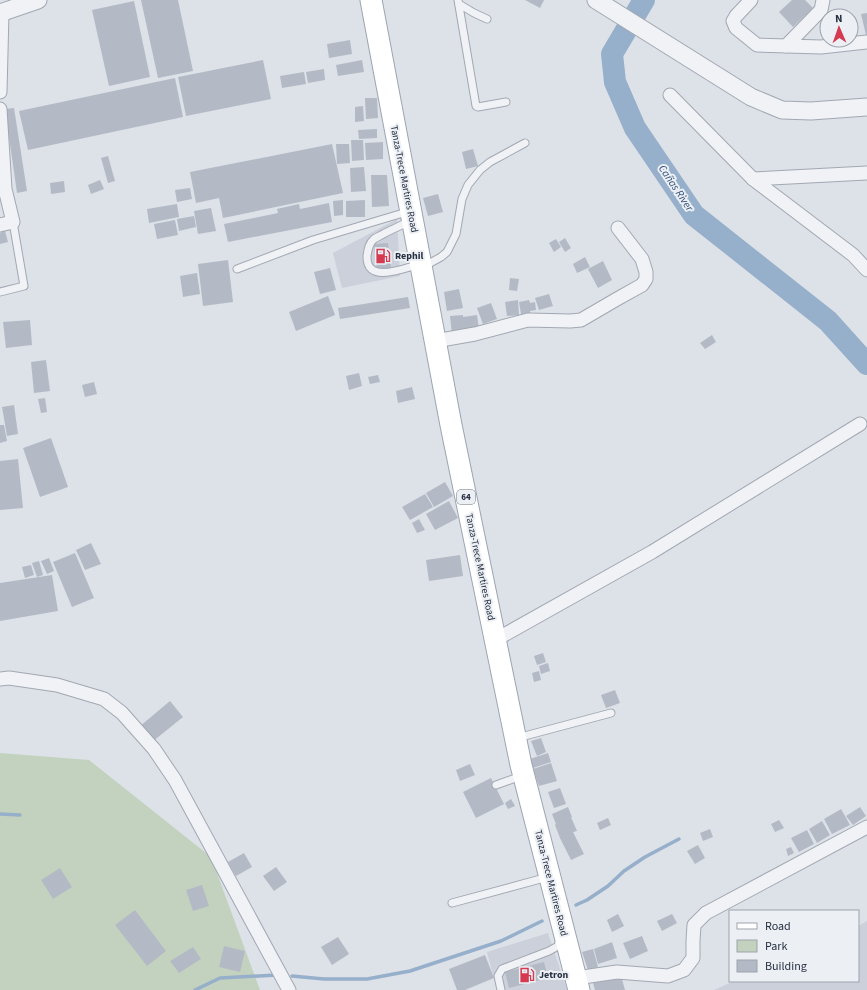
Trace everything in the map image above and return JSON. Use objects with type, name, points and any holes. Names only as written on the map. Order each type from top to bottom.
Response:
[{"type":"main road","name":"Tanza-Trece Martires Road","points":[[371,0],[435,341],[515,739],[577,984]]},
{"type":"street","points":[[0,92],[1,13],[38,0]]},
{"type":"street","points":[[596,0],[751,97],[782,110],[811,111],[867,107]]},
{"type":"street","points":[[750,0],[733,21],[736,28],[757,45],[821,47],[867,42]]},
{"type":"street","points":[[786,46],[821,10],[823,0]]},
{"type":"street","points":[[670,95],[753,179],[852,255],[867,270]]},
{"type":"street","points":[[0,109],[6,224]]},
{"type":"street","points":[[753,179],[867,173]]},
{"type":"street","points":[[435,341],[475,334],[528,320],[581,320],[642,285],[646,279],[646,272],[642,259],[618,228]]},
{"type":"street","points":[[495,640],[652,552],[860,424]]},
{"type":"street","points":[[0,679],[9,678],[58,685],[104,699],[122,713],[154,749],[175,780],[289,990]]},
{"type":"street","points":[[577,984],[617,972],[668,976],[684,970],[693,958],[694,925],[706,913],[867,827]]},
{"type":"lane","points":[[458,2],[474,13],[487,19]]},
{"type":"lane","points":[[458,2],[476,106],[478,107],[506,102]]},
{"type":"lane","points":[[411,216],[374,239],[369,246],[367,259],[373,271],[388,272],[421,266],[441,257],[447,252],[456,234],[462,199],[468,185],[480,170],[490,162],[525,143]]},
{"type":"lane","points":[[237,269],[312,240],[411,216]]},
{"type":"lane","points":[[0,292],[24,286],[6,224]]},
{"type":"lane","points":[[515,739],[611,713]]},
{"type":"lane","points":[[496,785],[523,775]]},
{"type":"lane","points":[[452,903],[550,877]]},
{"type":"lane","points":[[501,990],[498,976],[502,969],[549,951],[558,946],[564,932]]},
{"type":"shaded area","name":"Rephil","points":[[397,219],[400,276],[342,288],[333,253]]},
{"type":"shaded area","points":[[867,921],[867,990],[714,990],[732,982],[859,982],[859,925]]},
{"type":"shaded area","points":[[548,933],[567,990],[497,990],[487,952]]},
{"type":"green space","points":[[0,753],[89,760],[211,857],[260,990],[0,990]]},
{"type":"building","points":[[141,0],[178,0],[193,71],[158,78]]},
{"type":"building","points":[[525,0],[544,0],[540,8]]},
{"type":"building","points":[[792,0],[805,0],[813,8],[793,27],[779,12]]},
{"type":"building","points":[[134,1],[150,77],[109,86],[92,10]]},
{"type":"building","points":[[867,13],[867,35],[866,35],[861,14]]},
{"type":"building","points":[[350,40],[352,54],[329,58],[327,44]]},
{"type":"building","points":[[263,60],[271,99],[186,116],[178,77]]},
{"type":"building","points":[[362,60],[364,72],[338,76],[336,65]]},
{"type":"building","points":[[324,69],[325,80],[308,83],[306,72]]},
{"type":"building","points":[[304,72],[306,84],[282,88],[280,76]]},
{"type":"building","points":[[175,78],[183,117],[28,150],[19,111]]},
{"type":"building","points":[[365,98],[377,98],[378,118],[366,119]]},
{"type":"building","points":[[363,106],[364,121],[355,122],[355,107]]},
{"type":"building","points":[[14,108],[27,191],[17,193],[5,109]]},
{"type":"building","points":[[377,129],[377,138],[359,139],[358,130]]},
{"type":"building","points":[[351,140],[363,140],[364,160],[352,161]]},
{"type":"building","points":[[383,142],[383,159],[366,160],[365,143]]},
{"type":"building","points":[[332,144],[343,193],[223,218],[219,198],[196,203],[190,172]]},
{"type":"building","points":[[336,144],[349,144],[350,163],[337,164]]},
{"type":"building","points":[[473,149],[478,166],[466,169],[462,152]]},
{"type":"building","points":[[108,156],[115,181],[108,183],[101,158]]},
{"type":"building","points":[[364,167],[366,191],[351,192],[350,168]]},
{"type":"building","points":[[371,175],[387,175],[389,206],[372,207]]},
{"type":"building","points":[[100,180],[104,189],[91,194],[88,185]]},
{"type":"building","points":[[64,181],[65,192],[51,194],[50,183]]},
{"type":"building","points":[[190,188],[192,199],[177,202],[175,190]]},
{"type":"building","points":[[438,194],[443,212],[428,216],[423,198]]},
{"type":"building","points":[[343,200],[343,215],[334,216],[333,201]]},
{"type":"building","points":[[365,200],[365,217],[346,217],[346,201]]},
{"type":"building","points":[[329,203],[332,222],[228,242],[224,224],[278,213],[277,209],[299,204],[300,209]]},
{"type":"building","points":[[177,204],[179,217],[149,223],[147,209]]},
{"type":"building","points":[[211,208],[216,231],[198,234],[194,211]]},
{"type":"building","points":[[194,216],[196,227],[179,231],[177,219]]},
{"type":"building","points":[[175,220],[178,235],[157,239],[154,224]]},
{"type":"building","points":[[5,231],[8,242],[0,244],[0,233]]},
{"type":"building","points":[[565,238],[571,248],[565,252],[559,242]]},
{"type":"building","points":[[556,239],[561,247],[554,252],[549,243]]},
{"type":"building","name":"Rephil","points":[[388,243],[391,268],[377,271],[374,244]]},
{"type":"building","points":[[585,257],[590,267],[577,273],[573,264]]},
{"type":"building","points":[[228,260],[233,302],[203,306],[198,264]]},
{"type":"building","points":[[603,261],[612,280],[598,288],[588,269]]},
{"type":"building","points":[[330,268],[336,290],[320,294],[314,272]]},
{"type":"building","points":[[197,273],[200,294],[183,297],[180,276]]},
{"type":"building","points":[[510,278],[519,279],[517,291],[509,290]]},
{"type":"building","points":[[459,289],[463,308],[447,311],[444,292]]},
{"type":"building","points":[[549,294],[553,306],[539,310],[535,298]]},
{"type":"building","points":[[328,296],[335,315],[296,331],[289,312]]},
{"type":"building","points":[[408,297],[410,308],[340,319],[338,308]]},
{"type":"building","points":[[518,300],[519,315],[507,316],[505,302]]},
{"type":"building","points":[[529,300],[530,303],[535,302],[536,310],[530,311],[530,313],[521,314],[519,302]]},
{"type":"building","points":[[491,303],[497,319],[483,324],[477,308]]},
{"type":"building","points":[[463,315],[463,317],[477,315],[479,329],[452,335],[450,316]]},
{"type":"building","points":[[30,320],[32,345],[6,348],[3,322]]},
{"type":"building","points":[[712,335],[716,342],[705,349],[700,343]]},
{"type":"building","points":[[46,360],[50,391],[34,393],[31,362]]},
{"type":"building","points":[[359,373],[362,386],[349,390],[346,376]]},
{"type":"building","points":[[378,375],[380,382],[370,384],[368,377]]},
{"type":"building","points":[[94,382],[97,394],[85,397],[82,385]]},
{"type":"building","points":[[412,387],[415,399],[398,403],[396,391]]},
{"type":"building","points":[[45,398],[47,412],[41,413],[38,399]]},
{"type":"building","points":[[14,405],[18,434],[7,436],[2,407]]},
{"type":"building","points":[[0,425],[4,425],[7,441],[0,443]]},
{"type":"building","points":[[51,438],[68,487],[40,497],[23,448]]},
{"type":"building","points":[[18,459],[23,508],[0,510],[0,461]]},
{"type":"building","points":[[445,482],[453,496],[434,507],[426,493]]},
{"type":"building","points":[[425,494],[433,507],[410,520],[402,507]]},
{"type":"building","points":[[449,501],[458,518],[435,530],[426,514]]},
{"type":"building","points":[[419,519],[425,530],[417,533],[412,523]]},
{"type":"building","points":[[91,543],[101,564],[85,570],[76,550]]},
{"type":"building","points":[[75,553],[94,598],[72,607],[53,562]]},
{"type":"building","points":[[460,555],[463,576],[429,581],[426,560]]},
{"type":"building","points":[[49,558],[54,571],[47,574],[41,561]]},
{"type":"building","points":[[39,561],[43,575],[37,577],[32,563]]},
{"type":"building","points":[[31,565],[34,575],[25,578],[22,567]]},
{"type":"building","points":[[52,575],[58,611],[0,621],[0,583]]},
{"type":"building","points":[[543,653],[546,662],[537,665],[534,656]]},
{"type":"building","points":[[548,663],[550,671],[541,674],[539,666]]},
{"type":"building","points":[[539,671],[541,680],[534,682],[532,673]]},
{"type":"building","points":[[615,690],[620,703],[606,708],[601,695]]},
{"type":"building","points":[[170,701],[183,717],[152,742],[139,727]]},
{"type":"building","points":[[541,738],[546,752],[537,756],[531,741]]},
{"type":"building","points":[[548,753],[551,762],[533,768],[530,759]]},
{"type":"building","points":[[551,763],[557,781],[539,786],[533,769]]},
{"type":"building","points":[[470,764],[475,775],[460,781],[456,770]]},
{"type":"building","points":[[491,778],[504,804],[476,818],[463,792]]},
{"type":"building","points":[[560,788],[566,804],[554,808],[548,792]]},
{"type":"building","points":[[511,799],[515,806],[508,809],[505,803]]},
{"type":"building","points":[[568,807],[577,831],[573,832],[584,854],[571,860],[560,838],[552,814]]},
{"type":"building","points":[[860,807],[866,816],[853,825],[846,816]]},
{"type":"building","points":[[841,809],[850,825],[832,834],[824,819]]},
{"type":"building","points":[[608,818],[611,825],[600,830],[597,823]]},
{"type":"building","points":[[779,820],[784,828],[775,832],[771,824]]},
{"type":"building","points":[[822,821],[830,835],[817,843],[809,829]]},
{"type":"building","points":[[710,829],[713,837],[703,841],[700,833]]},
{"type":"building","points":[[807,830],[814,844],[799,852],[791,838]]},
{"type":"building","points":[[698,845],[705,858],[695,864],[687,851]]},
{"type":"building","points":[[791,847],[794,853],[788,856],[786,849]]},
{"type":"building","points":[[244,853],[252,867],[236,876],[228,862]]},
{"type":"building","points":[[276,867],[287,882],[274,891],[263,876]]},
{"type":"building","points":[[60,868],[72,887],[53,899],[41,880]]},
{"type":"building","points":[[202,885],[209,906],[193,911],[186,890]]},
{"type":"building","points":[[135,910],[166,951],[147,966],[115,925]]},
{"type":"building","points":[[618,914],[624,926],[612,932],[607,920]]},
{"type":"building","points":[[672,914],[677,923],[662,931],[657,921]]},
{"type":"building","points":[[642,936],[648,951],[630,959],[623,943]]},
{"type":"building","points":[[338,937],[349,954],[332,965],[321,947]]},
{"type":"building","points":[[612,942],[617,958],[598,964],[594,949]]},
{"type":"building","points":[[224,946],[245,951],[240,972],[219,967]]},
{"type":"building","points":[[193,947],[201,959],[179,973],[170,961]]},
{"type":"building","points":[[593,949],[598,967],[588,970],[582,952]]},
{"type":"building","points":[[485,955],[494,978],[465,990],[457,990],[449,969]]},
{"type":"building","name":"Jetron","points":[[544,962],[548,978],[509,988],[505,972]]},
{"type":"building","points":[[621,976],[625,990],[595,990],[593,983]]},
{"type":"waterway","name":"Cañas River","points":[[644,0],[612,54],[615,82],[635,128],[694,215],[828,321],[867,364]]},
{"type":"waterway","points":[[0,814],[20,815]]},
{"type":"waterway","points":[[576,905],[587,900],[608,886],[624,871],[645,857],[679,839]]},
{"type":"waterway","points":[[292,976],[324,979],[367,979],[410,971],[501,941],[542,921]]},
{"type":"waterway","points":[[195,990],[220,978],[277,975]]},
{"type":"place","name":"Rephil","points":[[383,256]]},
{"type":"place","name":"Jetron","points":[[527,975]]}]
